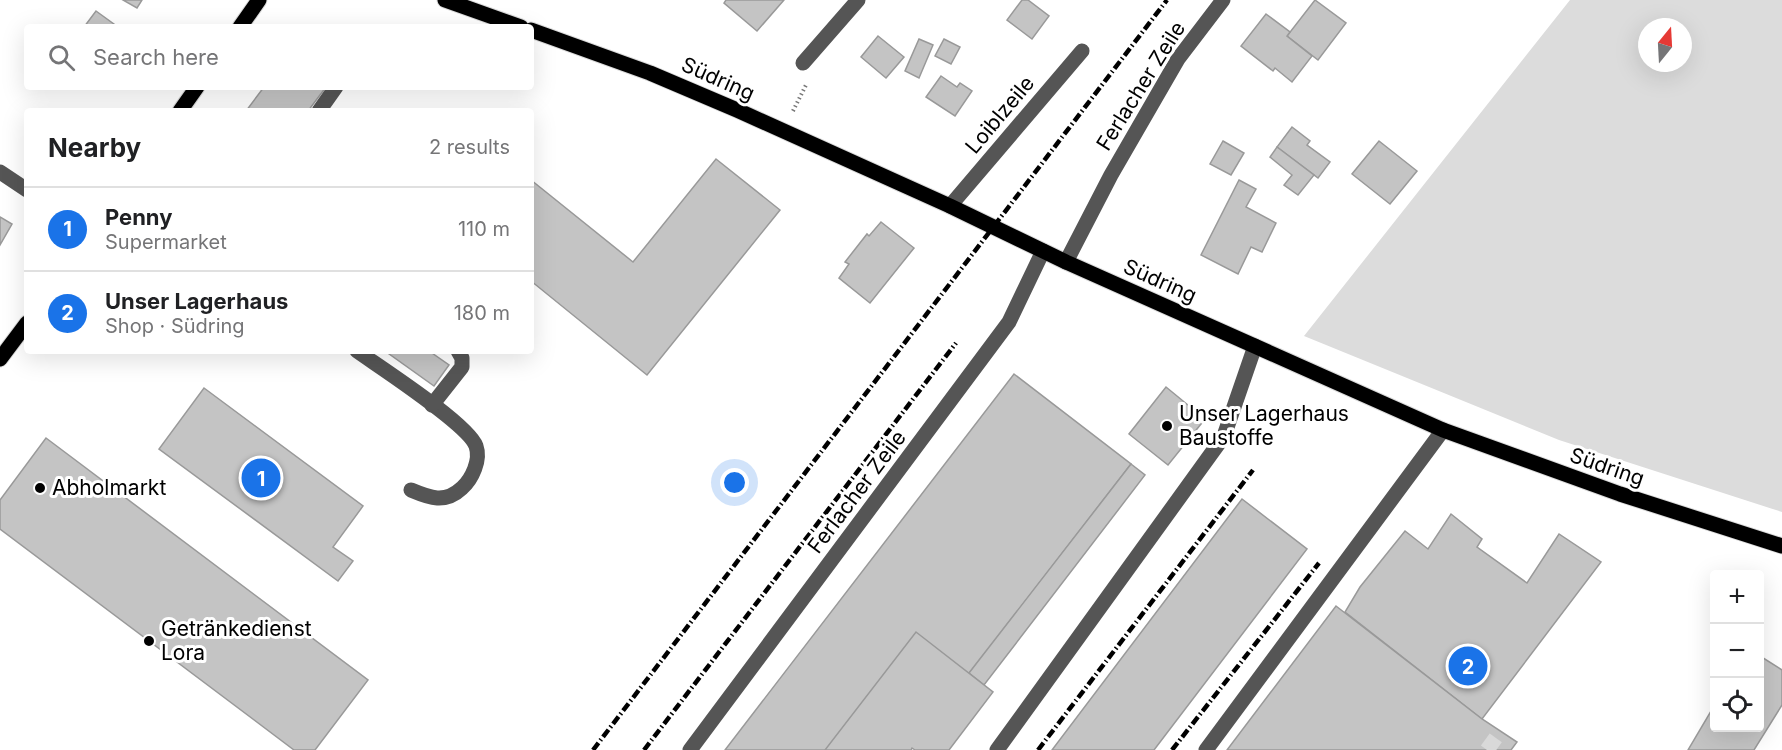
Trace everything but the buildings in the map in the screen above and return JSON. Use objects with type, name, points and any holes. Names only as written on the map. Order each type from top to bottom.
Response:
[{"type":"main road","points":[[242,24],[259,0]]},
{"type":"main road","points":[[445,0],[513,24]]},
{"type":"main road","name":"Südring","points":[[534,31],[650,73],[783,131],[950,206],[1066,262],[1443,430],[1620,495],[1782,546]]},
{"type":"main road","points":[[182,108],[195,90]]},
{"type":"main road","points":[[0,359],[24,327]]},
{"type":"street","points":[[803,63],[858,0]]},
{"type":"street","name":"Ferlacher Zeile","points":[[1066,262],[1111,175],[1178,59],[1223,0]]},
{"type":"street","name":"Loiblzeile","points":[[950,206],[1082,51]]},
{"type":"street","points":[[321,108],[334,90]]},
{"type":"street","points":[[0,172],[24,188]]},
{"type":"street","name":"Ferlacher Zeile","points":[[690,750],[1009,322],[1043,250]]},
{"type":"street","points":[[996,750],[1224,436],[1255,346]]},
{"type":"street","points":[[361,354],[470,435],[476,446],[478,456],[474,470],[464,487],[451,498],[431,498],[411,490]]},
{"type":"street","points":[[432,405],[462,366],[460,354]]},
{"type":"street","points":[[1206,750],[1443,430]]},
{"type":"path","points":[[783,131],[814,70],[803,63]]},
{"type":"shaded area","points":[[1570,0],[1782,0],[1782,512],[1559,440],[1304,336]]},
{"type":"tunnel","points":[[1487,750],[1500,732]]},
{"type":"railway","points":[[593,750],[1167,0]]},
{"type":"railway","points":[[644,750],[956,343]]},
{"type":"railway","points":[[1038,750],[1253,470]]},
{"type":"railway","points":[[1172,750],[1319,563]]},
{"type":"place","name":"Unser Lagerhaus Baustoffe","points":[[1167,426]]},
{"type":"place","name":"Penny","points":[[261,478]]},
{"type":"place","name":"Abholmarkt","points":[[40,488]]},
{"type":"place","name":"Getränkedienst Lora","points":[[149,641]]},
{"type":"place","name":"Unser Lagerhaus","points":[[1468,666]]}]
